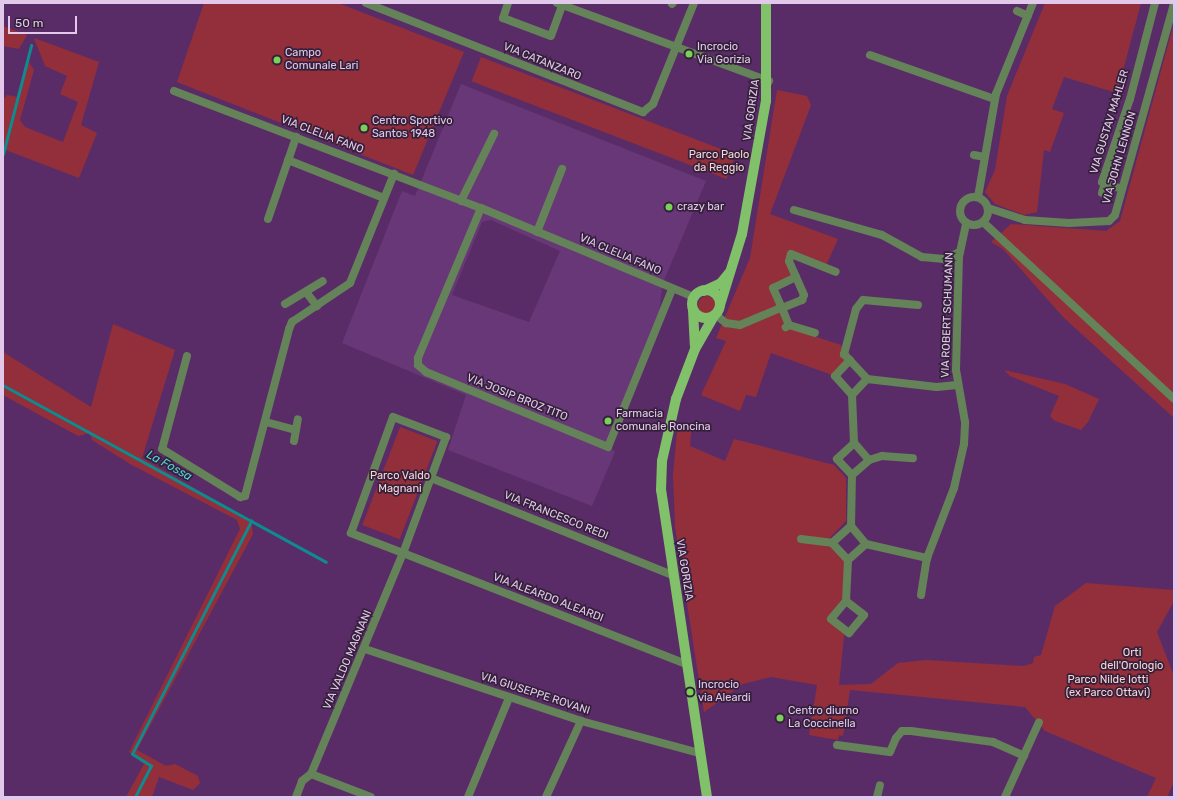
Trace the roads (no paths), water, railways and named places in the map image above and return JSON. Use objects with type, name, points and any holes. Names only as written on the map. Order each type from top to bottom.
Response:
[{"type":"main road","name":"VIA GORIZIA","points":[[708,797],[672,575],[661,490],[662,461],[676,399],[694,349],[717,312],[733,266],[747,213],[769,81],[766,3]]},
{"type":"main road","name":"VIA GORIZIA","points":[[694,349],[694,297],[721,283],[733,266]]},
{"type":"main road","points":[[694,310],[702,318],[717,312],[716,294],[704,291]]},
{"type":"street","name":"VIA CATANZARO","points":[[366,3],[638,112],[653,104],[677,50],[694,3]]},
{"type":"street","points":[[508,3],[503,18],[551,36],[561,4],[677,50],[769,81]]},
{"type":"street","points":[[978,197],[994,99],[1033,3]]},
{"type":"street","name":"VIA GUSTAV MAHLER","points":[[1122,189],[1105,183],[1155,3]]},
{"type":"street","name":"VIA JOHN LENNON","points":[[988,208],[1025,220],[1092,224],[1109,222],[1115,215],[1174,3]]},
{"type":"street","points":[[1017,11],[1028,16]]},
{"type":"street","points":[[870,55],[994,99]]},
{"type":"street","name":"VIA CLELIA FANO","points":[[174,91],[480,208],[694,297]]},
{"type":"street","points":[[461,201],[494,134]]},
{"type":"street","points":[[268,218],[296,137]]},
{"type":"street","points":[[974,155],[984,157]]},
{"type":"street","points":[[288,160],[384,198]]},
{"type":"street","points":[[537,232],[562,169]]},
{"type":"street","points":[[187,356],[162,449],[240,497],[245,496],[292,322],[350,283],[394,174]]},
{"type":"street","points":[[1102,193],[1105,183]]},
{"type":"street","points":[[978,197],[988,208],[983,222]]},
{"type":"street","points":[[978,197],[968,198],[961,205],[960,215],[966,223],[983,222],[1174,399]]},
{"type":"street","name":"VIA JOSIP BROZ TITO","points":[[480,208],[418,358],[418,365],[426,372],[608,447],[672,289]]},
{"type":"street","points":[[794,210],[882,235],[922,257],[944,259],[960,252]]},
{"type":"street","name":"VIA ROBERT SCHUMANN","points":[[921,595],[927,558],[954,488],[964,444],[965,422],[957,385],[960,252],[966,223]]},
{"type":"street","points":[[717,312],[722,321],[737,325],[802,300],[804,295],[789,261],[791,254],[836,272]]},
{"type":"street","points":[[796,278],[773,288],[788,326],[816,333]]},
{"type":"street","points":[[285,304],[323,281]]},
{"type":"street","points":[[306,292],[317,306]]},
{"type":"street","points":[[852,395],[867,379],[844,354],[856,309],[863,300],[918,306]]},
{"type":"street","points":[[850,360],[835,376],[852,395],[854,443],[869,460]]},
{"type":"street","name":"VIA ROBERT SCHUMANN","points":[[867,379],[937,387],[957,385]]},
{"type":"street","name":"VIA ALEARDO ALEARDI","points":[[403,553],[446,437],[393,417],[351,533],[686,664]]},
{"type":"street","points":[[294,441],[298,419]]},
{"type":"street","points":[[266,422],[296,430]]},
{"type":"street","points":[[854,443],[837,459],[852,476],[851,526],[866,544],[927,558]]},
{"type":"street","points":[[852,476],[869,460],[882,456],[914,458]]},
{"type":"street","name":"VIA FRANCESCO REDI","points":[[431,478],[672,575]]},
{"type":"street","points":[[832,543],[851,526]]},
{"type":"street","points":[[801,539],[832,543],[848,560]]},
{"type":"street","points":[[846,601],[848,560],[866,544]]},
{"type":"street","name":"VIA VALDO MAGNANI","points":[[296,797],[302,781],[311,774],[365,649],[403,553]]},
{"type":"street","name":"VIA GIUSEPPE ROVANI","points":[[365,649],[581,721],[700,753]]},
{"type":"street","points":[[468,797],[509,698]]},
{"type":"street","points":[[546,797],[581,721]]},
{"type":"street","points":[[1004,797],[1040,722]]},
{"type":"street","points":[[837,745],[890,752],[896,738],[902,731],[911,731],[993,742],[1024,756]]},
{"type":"street","points":[[311,774],[371,797]]},
{"type":"street","points":[[877,797],[880,785]]},
{"type":"waterway","points":[[3,154],[31,46]]},
{"type":"waterway","name":"La Fossa","points":[[3,385],[326,562]]},
{"type":"waterway","points":[[135,797],[151,766],[132,754],[251,521]]},
{"type":"place","name":"Incrocio Via Gorizia","points":[[689,54]]},
{"type":"place","name":"Campo Comunale Lari","points":[[277,60]]},
{"type":"place","name":"Centro Sportivo Santos 1948","points":[[364,128]]},
{"type":"place","name":"crazy bar","points":[[669,207]]},
{"type":"place","name":"Farmacia comunale Roncina","points":[[608,421]]},
{"type":"place","name":"Incrocio via Aleardi","points":[[690,692]]},
{"type":"place","name":"Centro diurno La Coccinella","points":[[780,718]]},
{"type":"park label","name":"Parco Paolo da Reggio","points":[[719,162]]},
{"type":"park label","name":"Parco Valdo Magnani","points":[[400,483]]},
{"type":"park label","name":"Orti dell'Orologio","points":[[1132,660]]},
{"type":"park label","name":"Parco Nilde Iotti (ex Parco Ottavi)","points":[[1108,687]]}]
